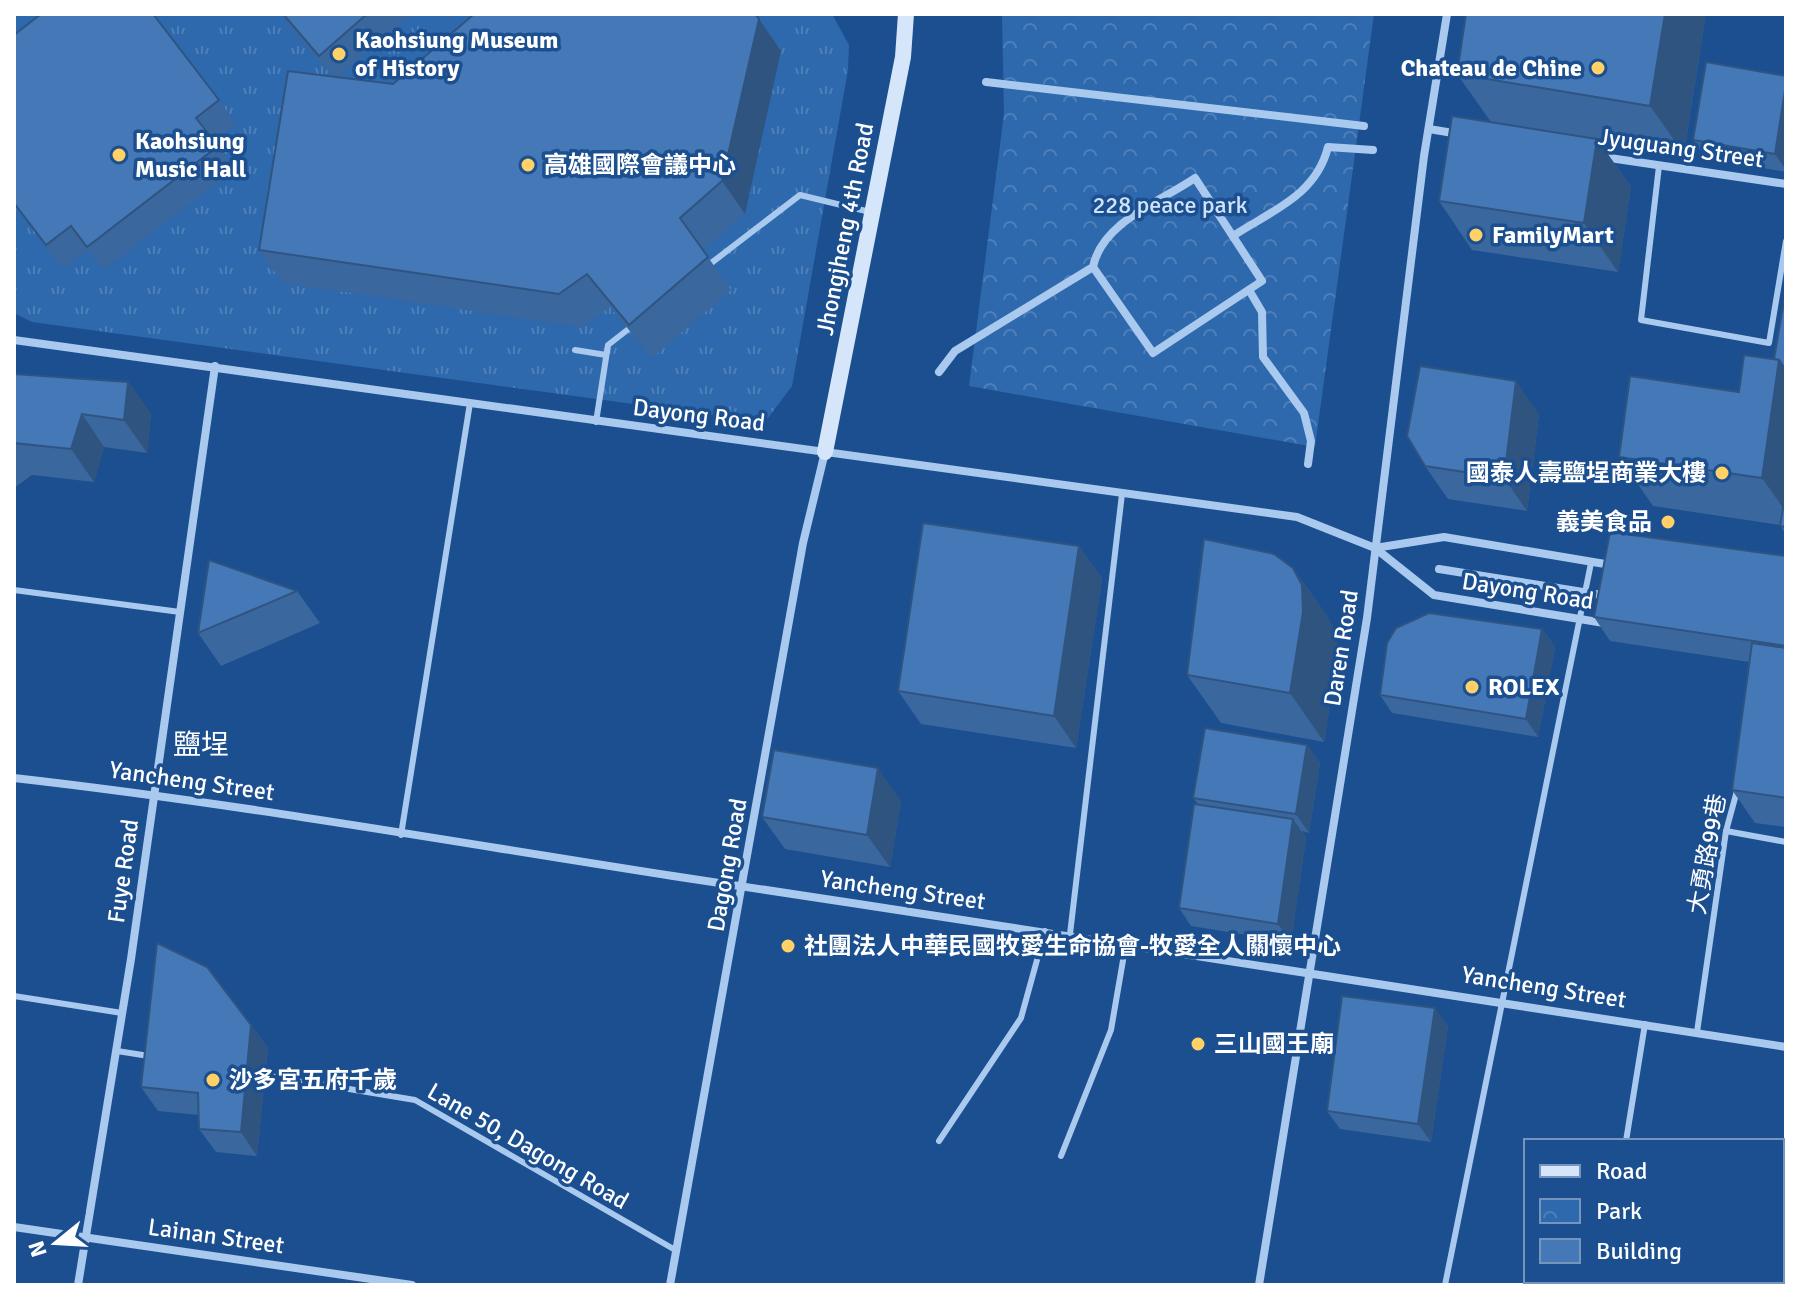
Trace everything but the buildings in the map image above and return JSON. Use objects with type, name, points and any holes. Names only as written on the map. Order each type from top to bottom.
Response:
[{"type":"street","name":"Jhongjheng 4th Road","points":[[825,452],[903,57],[906,14]]},
{"type":"street","name":"Daren Road","points":[[1259,1285],[1367,618],[1429,129],[1447,14]]},
{"type":"street","points":[[986,82],[1364,126]]},
{"type":"street","points":[[1429,129],[1468,135]]},
{"type":"street","points":[[1233,236],[1311,186],[1323,169],[1328,147],[1373,150]]},
{"type":"street","name":"Jyuguang Street","points":[[1585,154],[1786,184]]},
{"type":"street","points":[[939,372],[955,351],[1093,267],[1096,253],[1114,230],[1195,178],[1262,281],[1153,353],[1093,267]]},
{"type":"street","points":[[1249,290],[1262,312],[1263,357],[1304,413],[1311,441],[1308,464]]},
{"type":"street","name":"Dayong Road","points":[[14,340],[1297,517],[1375,548],[1434,595],[1609,624]]},
{"type":"street","name":"Fuye Road","points":[[78,1285],[117,1051],[215,366]]},
{"type":"street","name":"Dagong Road","points":[[670,1285],[803,543],[825,452]]},
{"type":"street","name":"Dayong Road","points":[[1375,548],[1444,537],[1621,567]]},
{"type":"street","points":[[1439,569],[1614,596]]},
{"type":"street","name":"Yancheng Street","points":[[14,778],[154,794],[401,835],[1310,970],[1786,1047]]},
{"type":"street","name":"Lainan Street","points":[[14,1227],[412,1285]]},
{"type":"lane","points":[[1659,166],[1641,320],[1769,343],[1786,241]]},
{"type":"lane","points":[[693,278],[800,195],[870,212]]},
{"type":"lane","points":[[596,422],[608,345],[644,316]]},
{"type":"lane","points":[[575,350],[606,355]]},
{"type":"lane","points":[[401,835],[470,403]]},
{"type":"lane","points":[[1070,934],[1122,494]]},
{"type":"lane","points":[[1445,1285],[1591,563]]},
{"type":"lane","points":[[14,590],[180,612]]},
{"type":"lane","name":"大勇路99巷","points":[[1697,1032],[1726,831],[1742,770]]},
{"type":"lane","points":[[1726,831],[1786,842]]},
{"type":"lane","points":[[939,1141],[1021,1018],[1045,931]]},
{"type":"lane","points":[[1061,1156],[1111,1030],[1126,943]]},
{"type":"lane","points":[[14,996],[122,1013]]},
{"type":"lane","points":[[1626,1139],[1645,1024]]},
{"type":"lane","points":[[117,1051],[164,1059]]},
{"type":"lane","name":"Lane 50, Dagong Road","points":[[243,1072],[415,1100],[677,1251]]},
{"type":"green space","points":[[14,14],[832,14],[849,45],[848,70],[792,386],[765,422],[32,322],[14,313]]},
{"type":"green space","name":"228 peace park","points":[[1002,14],[1374,14],[1315,447],[969,386],[1004,114]]},
{"type":"place","name":"Kaohsiung Museum of History","points":[[339,54]]},
{"type":"place","name":"Chateau de Chine","points":[[1598,68]]},
{"type":"place","name":"Kaohsiung Music Hall","points":[[119,155]]},
{"type":"place","name":"高雄國際會議中心","points":[[528,165]]},
{"type":"place","name":"FamilyMart","points":[[1476,235]]},
{"type":"place","name":"國泰人壽鹽埕商業大樓","points":[[1722,473]]},
{"type":"place","name":"義美食品","points":[[1668,522]]},
{"type":"place","name":"ROLEX","points":[[1472,687]]},
{"type":"place","name":"社團法人中華民國牧愛生命協會-牧愛全人關懷中心","points":[[788,946]]},
{"type":"place","name":"三山國王廟","points":[[1198,1044]]},
{"type":"place","name":"沙多宮五府千歲","points":[[213,1080]]},
{"type":"district","name":"鹽埕","points":[[201,745]]}]
